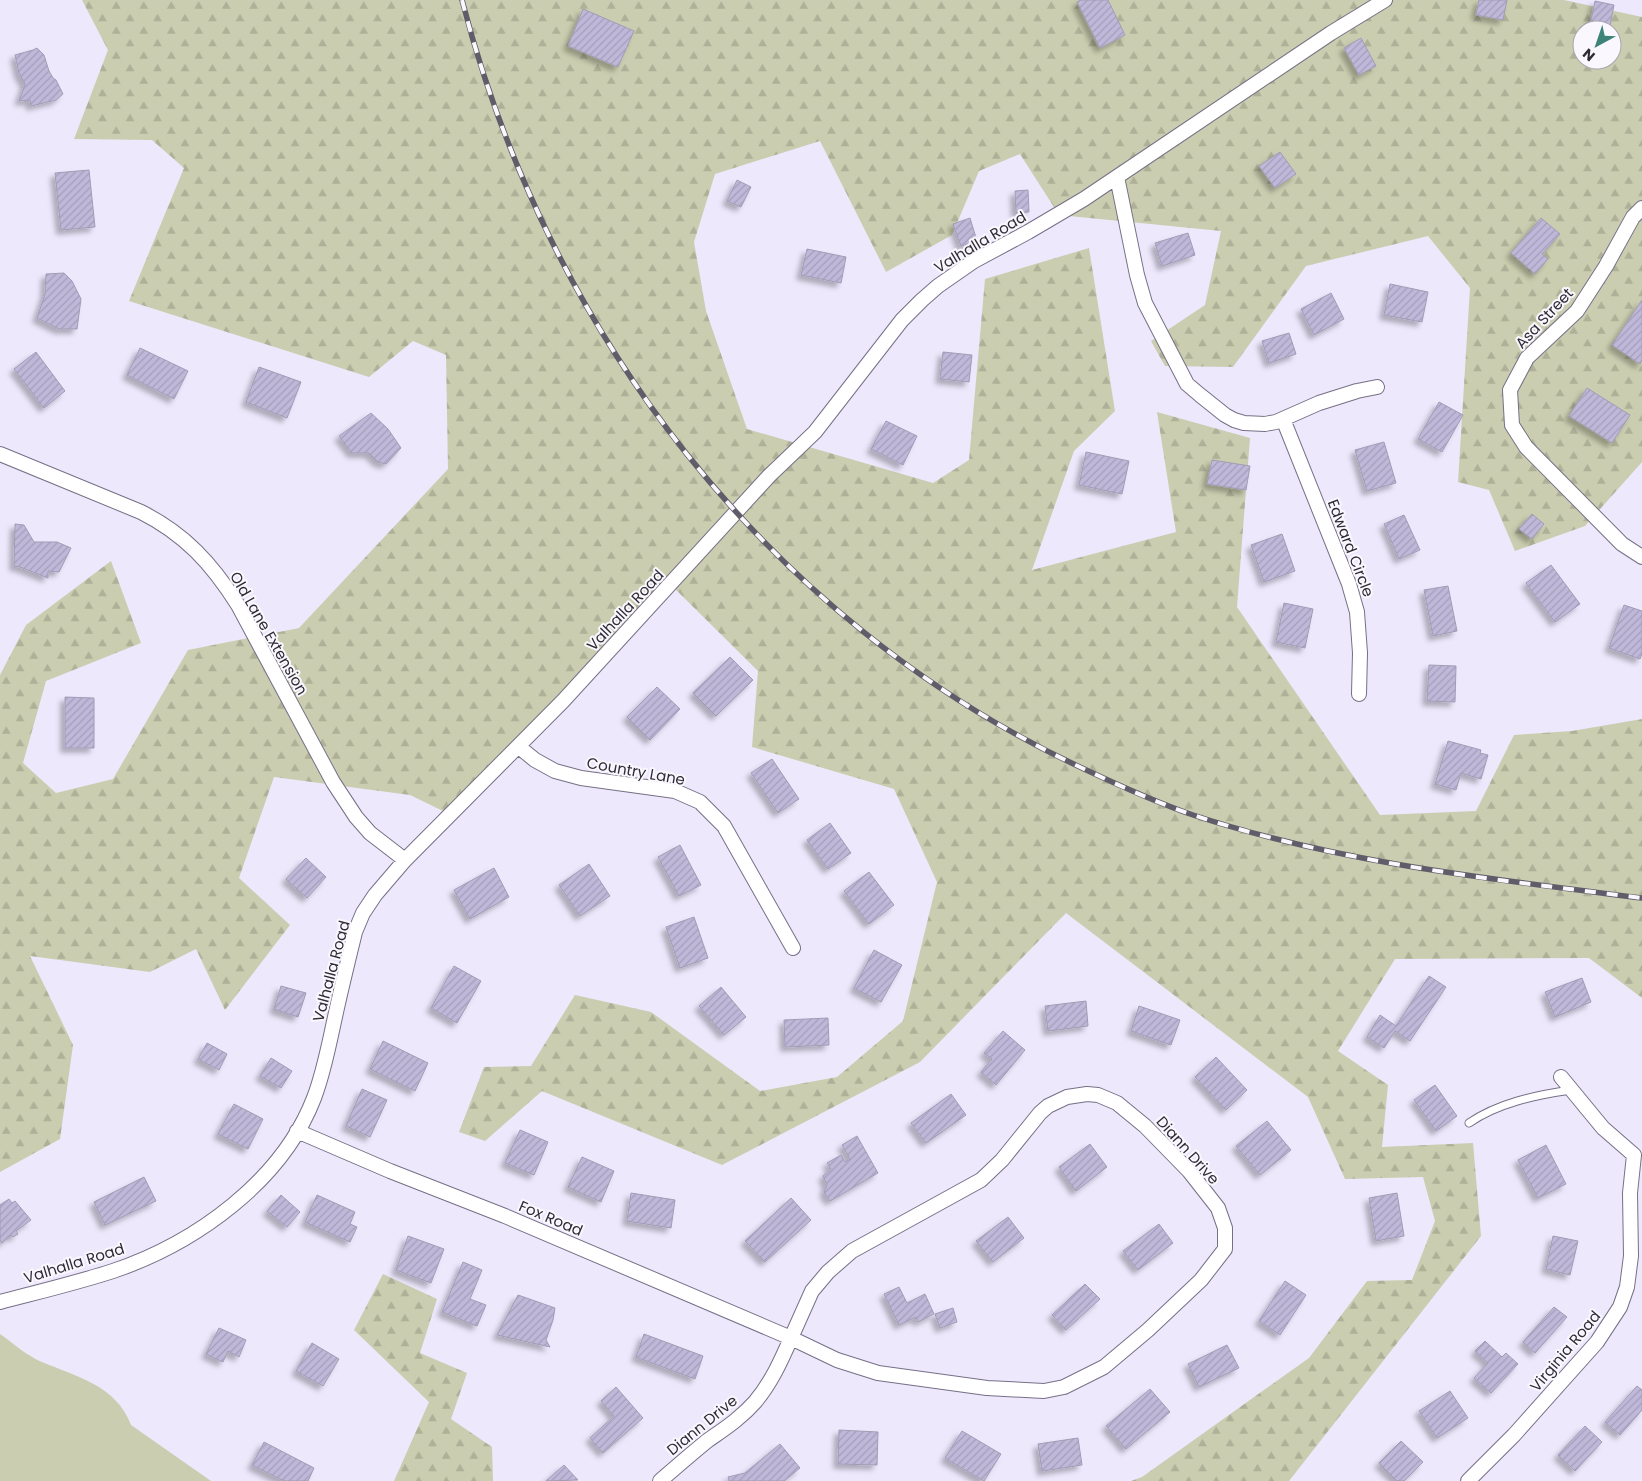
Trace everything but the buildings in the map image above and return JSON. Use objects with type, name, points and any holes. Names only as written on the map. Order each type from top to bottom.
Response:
[{"type":"street","name":"Valhalla Road","points":[[0,1302],[114,1271],[175,1244],[217,1217],[256,1184],[277,1160],[297,1131],[314,1096],[325,1062],[355,932],[363,913],[374,895],[405,860],[519,747],[635,624],[769,476],[815,432],[902,320],[922,300],[938,286],[974,261],[1084,199],[1331,33],[1385,0]]},
{"type":"street","points":[[1117,177],[1137,275],[1145,303],[1187,384],[1225,415],[1244,423],[1276,422],[1319,403],[1357,390],[1377,387]]},
{"type":"street","name":"Asa Street","points":[[1642,208],[1633,217],[1606,266],[1576,311],[1527,358],[1510,390],[1512,425],[1526,447],[1622,544],[1642,557]]},
{"type":"street","name":"Edward Circle","points":[[1282,419],[1350,584],[1357,612],[1360,694]]},
{"type":"street","name":"Old Lane Extension","points":[[0,454],[160,521],[196,551],[221,578],[238,605],[334,782],[356,817],[370,833],[405,860]]},
{"type":"street","name":"Country Lane","points":[[519,747],[535,760],[555,771],[581,778],[675,791],[700,802],[724,826],[792,948]]},
{"type":"street","points":[[1561,1077],[1603,1128],[1638,1154]]},
{"type":"street","name":"Diann Drive","points":[[660,1481],[708,1441],[736,1421],[756,1401],[779,1366],[791,1338],[812,1291],[828,1272],[852,1251],[982,1180],[1002,1160],[1040,1113],[1048,1106],[1067,1097],[1098,1095],[1117,1103],[1144,1126],[1189,1171],[1218,1208],[1225,1228],[1225,1249],[1201,1280],[1148,1330],[1104,1367],[1064,1387],[1044,1391],[986,1388],[878,1373],[837,1360],[791,1338]]},
{"type":"street","name":"Fox Road","points":[[297,1131],[791,1338]]},
{"type":"street","name":"Virginia Road","points":[[1468,1481],[1514,1435],[1597,1342],[1620,1307],[1626,1287],[1631,1256],[1630,1193],[1638,1154]]},
{"type":"lane","points":[[1469,1123],[1487,1113],[1524,1099],[1571,1090]]},
{"type":"green space","points":[[82,0],[1564,0],[1642,17],[1642,462],[1585,526],[1515,551],[1489,490],[1458,482],[1470,288],[1428,236],[1306,266],[1233,367],[1165,366],[1151,341],[1205,305],[1221,231],[1059,215],[1020,154],[979,171],[952,235],[886,272],[820,141],[715,174],[694,242],[706,311],[747,429],[933,483],[969,460],[985,279],[1089,248],[1115,411],[1074,451],[1032,570],[1176,532],[1157,412],[1250,438],[1237,607],[1380,815],[1476,811],[1514,735],[1572,731],[1642,719],[1642,998],[1589,958],[1395,959],[1338,1051],[1388,1085],[1382,1147],[1473,1143],[1481,1236],[1289,1481],[1131,1481],[1142,1477],[1309,1358],[1367,1281],[1412,1280],[1435,1221],[1423,1177],[1345,1179],[1308,1097],[1066,913],[920,1062],[722,1165],[542,1091],[485,1141],[459,1132],[484,1067],[531,1066],[575,995],[651,1012],[760,1091],[837,1077],[903,1021],[937,882],[894,789],[752,747],[758,671],[672,586],[445,812],[410,795],[274,777],[239,878],[290,925],[225,1010],[196,949],[150,972],[30,956],[73,1045],[60,1139],[0,1172],[0,675],[26,625],[111,561],[141,643],[46,681],[23,763],[56,793],[113,779],[188,650],[299,628],[448,469],[446,355],[413,341],[369,377],[129,301],[184,168],[152,140],[74,139],[108,50]]},
{"type":"green space","points":[[383,1274],[437,1299],[420,1353],[467,1373],[451,1419],[492,1447],[493,1481],[394,1481],[429,1402],[354,1330]]},
{"type":"green space","points":[[0,1334],[36,1359],[82,1378],[105,1391],[116,1400],[131,1425],[211,1481],[0,1481]]},
{"type":"railway","points":[[462,0],[500,123],[551,240],[613,351],[686,454],[771,548],[865,633],[969,706],[1082,768],[1151,799],[1193,815],[1303,846],[1359,857],[1472,876],[1642,898]]}]
